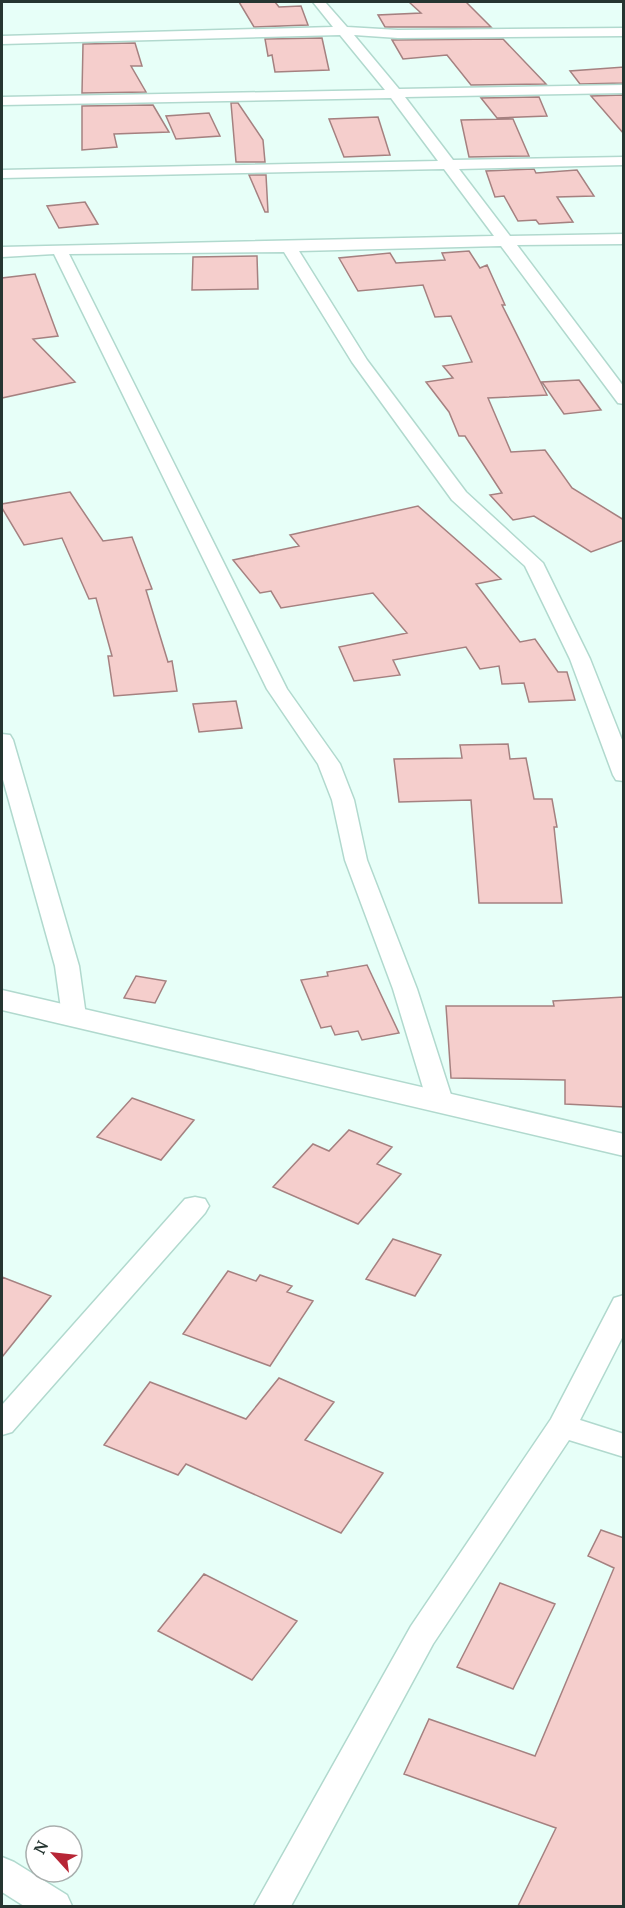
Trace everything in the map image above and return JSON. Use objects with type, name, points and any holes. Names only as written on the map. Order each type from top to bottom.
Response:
[{"type":"street","points":[[319,2],[394,93],[446,164],[506,239],[624,399]]},
{"type":"street","points":[[2,40],[343,31],[398,34],[624,32]]},
{"type":"street","points":[[2,101],[624,89]]},
{"type":"street","points":[[2,174],[624,161]]},
{"type":"street","points":[[2,252],[59,249],[289,247],[506,239],[624,239]]},
{"type":"street","points":[[289,247],[360,362],[459,496],[533,563],[580,659],[624,775]]},
{"type":"street","points":[[59,249],[277,689],[328,764],[343,800],[356,860],[405,989],[440,1101]]},
{"type":"street","points":[[2,740],[67,966],[74,1016]]},
{"type":"street","points":[[2,1000],[624,1145]]},
{"type":"street","points":[[2,1424],[195,1206]]},
{"type":"street","points":[[272,1906],[422,1635],[562,1426],[624,1305]]},
{"type":"street","points":[[562,1426],[624,1446]]},
{"type":"street","points":[[2,1873],[54,1906]]},
{"type":"building","points":[[239,2],[275,2],[279,7],[301,6],[308,25],[254,27]]},
{"type":"building","points":[[409,2],[466,2],[491,27],[385,27],[378,15],[421,13]]},
{"type":"building","points":[[322,38],[329,70],[275,72],[272,55],[268,56],[265,39]]},
{"type":"building","points":[[503,39],[546,84],[471,85],[447,55],[403,59],[392,40]]},
{"type":"building","points":[[135,43],[142,66],[131,66],[146,92],[82,93],[83,44]]},
{"type":"building","points":[[624,67],[624,83],[580,84],[570,71]]},
{"type":"building","points":[[624,95],[624,134],[591,96]]},
{"type":"building","points":[[539,97],[547,116],[497,118],[481,98]]},
{"type":"building","points":[[231,103],[238,103],[263,140],[265,162],[236,162]]},
{"type":"building","points":[[153,105],[169,132],[114,134],[117,147],[82,150],[82,106]]},
{"type":"building","points":[[209,113],[220,136],[176,139],[166,116]]},
{"type":"building","points":[[378,117],[390,155],[344,157],[329,119]]},
{"type":"building","points":[[513,119],[529,156],[469,157],[461,120]]},
{"type":"building","points":[[534,169],[536,173],[577,170],[594,196],[557,197],[573,222],[539,224],[536,220],[518,221],[504,196],[495,197],[486,171]]},
{"type":"building","points":[[249,175],[266,175],[268,212],[265,212]]},
{"type":"building","points":[[85,202],[98,224],[59,228],[47,206]]},
{"type":"building","points":[[469,251],[480,268],[487,265],[505,305],[502,305],[547,395],[488,398],[511,452],[545,450],[572,488],[624,520],[624,540],[591,552],[534,516],[513,520],[490,495],[502,493],[465,436],[459,436],[449,412],[426,382],[453,378],[443,366],[472,362],[451,316],[435,317],[423,285],[358,291],[339,258],[390,253],[396,263],[445,260],[442,253]]},
{"type":"building","points":[[257,256],[258,289],[192,290],[193,257]]},
{"type":"building","points":[[35,274],[58,336],[33,339],[75,382],[2,398],[2,278]]},
{"type":"building","points":[[579,380],[601,410],[564,414],[542,382]]},
{"type":"building","points":[[70,492],[103,541],[132,537],[152,589],[146,590],[168,662],[172,661],[177,691],[114,696],[108,656],[112,656],[96,598],[89,599],[62,538],[24,545],[2,508],[2,504]]},
{"type":"building","points":[[418,506],[501,579],[476,584],[520,642],[535,639],[558,672],[567,672],[575,700],[529,702],[524,683],[502,684],[499,666],[480,669],[466,647],[393,660],[400,675],[354,681],[339,647],[407,633],[373,593],[281,608],[271,591],[260,593],[233,560],[299,546],[290,535]]},
{"type":"building","points":[[236,701],[242,728],[199,732],[193,704]]},
{"type":"building","points":[[508,744],[510,759],[526,758],[534,799],[552,799],[557,827],[554,827],[562,903],[479,903],[471,800],[399,802],[394,759],[462,758],[460,745]]},
{"type":"building","points":[[367,965],[399,1033],[362,1040],[358,1031],[335,1035],[331,1026],[321,1028],[301,980],[328,976],[327,972]]},
{"type":"building","points":[[136,976],[166,981],[155,1003],[124,998]]},
{"type":"building","points":[[624,997],[624,1107],[565,1104],[565,1080],[451,1078],[446,1006],[554,1006],[553,1001]]},
{"type":"building","points":[[132,1098],[194,1120],[161,1160],[97,1137]]},
{"type":"building","points":[[349,1130],[392,1147],[377,1164],[401,1174],[358,1224],[273,1187],[313,1144],[329,1151]]},
{"type":"building","points":[[393,1239],[441,1255],[415,1296],[366,1279]]},
{"type":"building","points":[[228,1271],[256,1281],[260,1275],[292,1286],[287,1292],[313,1301],[270,1366],[183,1334]]},
{"type":"building","points":[[2,1277],[51,1296],[2,1357]]},
{"type":"building","points":[[279,1378],[334,1402],[305,1440],[383,1473],[341,1533],[186,1464],[178,1475],[104,1445],[150,1382],[246,1419]]},
{"type":"building","points":[[601,1530],[624,1538],[624,1906],[518,1906],[556,1828],[404,1774],[429,1719],[535,1756],[614,1568],[588,1556]]},
{"type":"building","points":[[204,1574],[297,1621],[252,1680],[158,1631]]},
{"type":"building","points":[[500,1583],[555,1604],[513,1689],[457,1667]]}]
